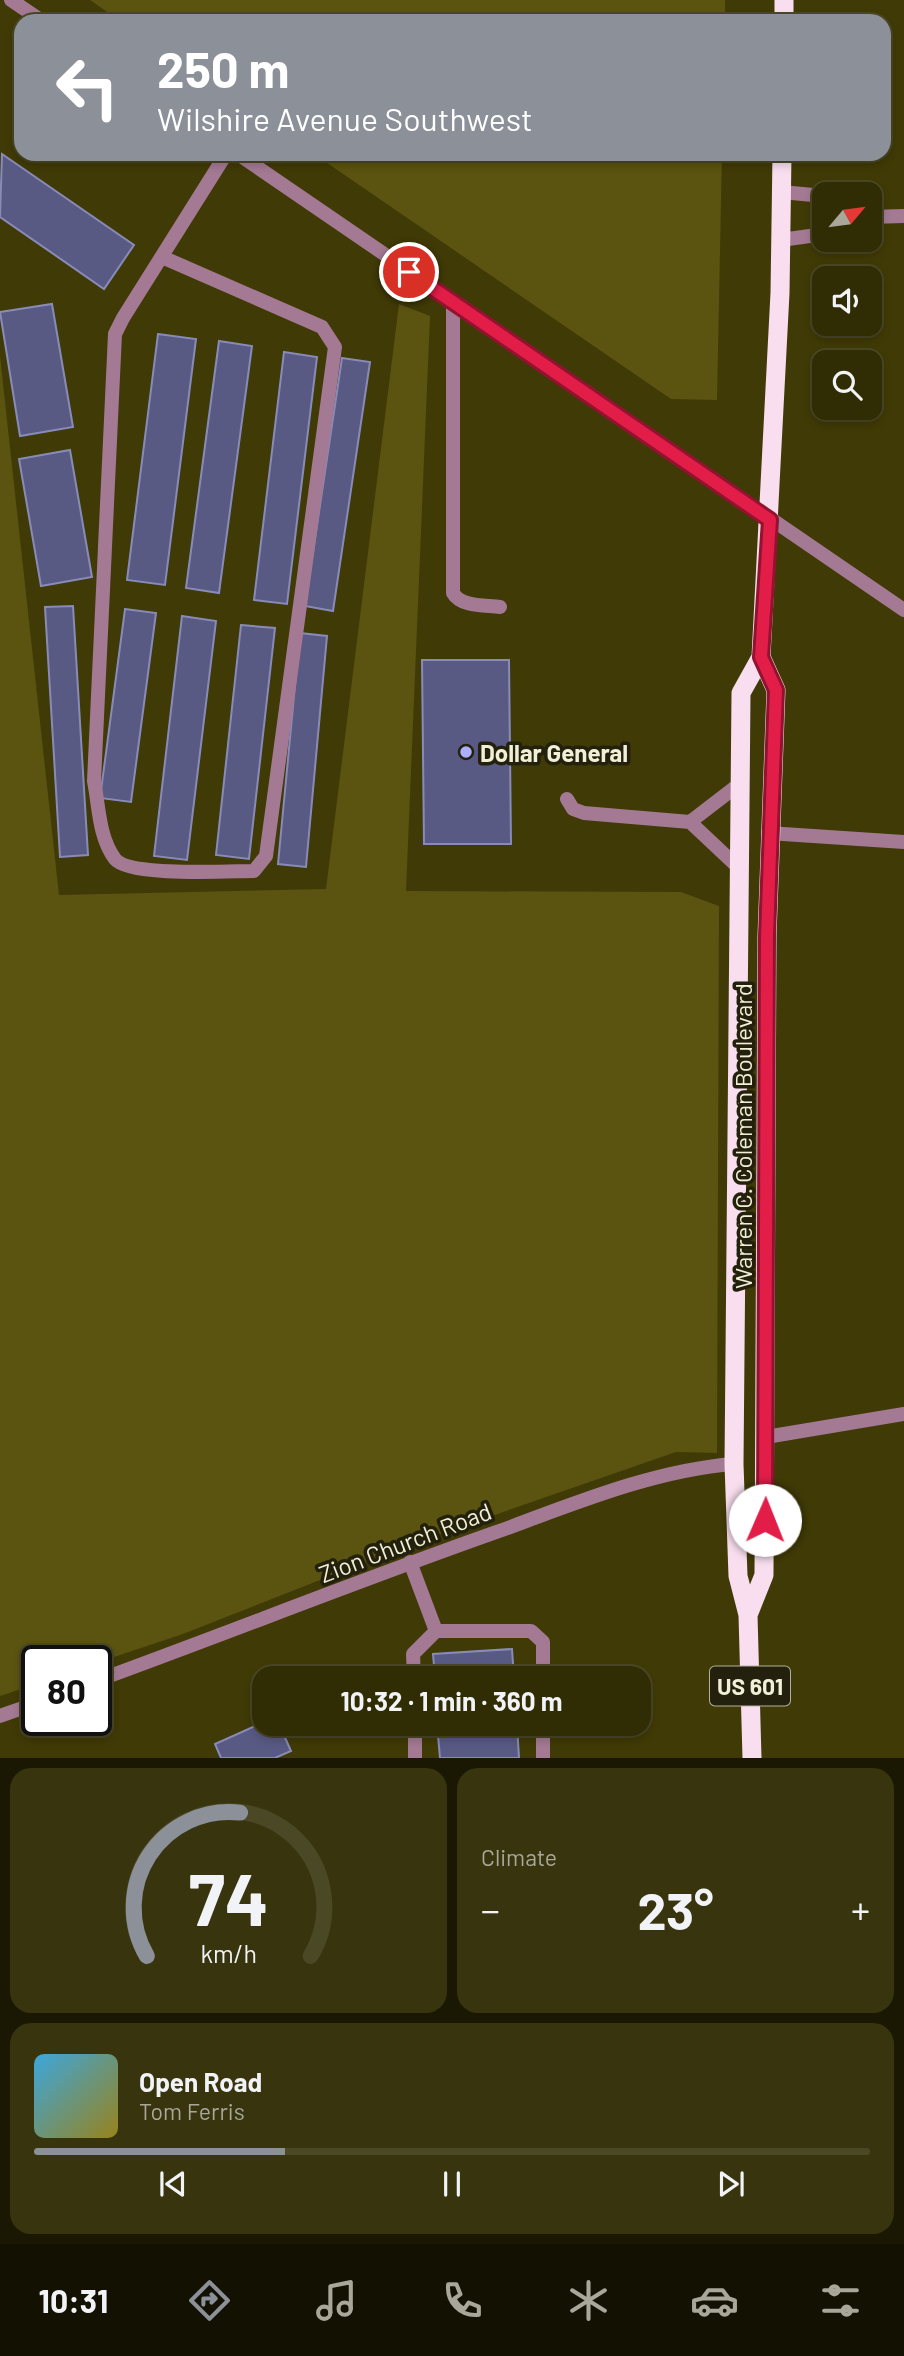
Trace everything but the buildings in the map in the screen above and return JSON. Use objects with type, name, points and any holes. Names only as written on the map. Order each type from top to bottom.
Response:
[{"type":"highway","name":"Warren C. Coleman Boulevard","points":[[752,1758],[748,1615],[738,1576],[734,1464],[741,693],[761,657],[770,520],[782,161]]},
{"type":"highway","name":"Warren C. Coleman Boulevard","points":[[748,1615],[764,1575],[766,1437],[768,833],[776,690],[761,657]]},
{"type":"street","points":[[10,0],[31,14]]},
{"type":"street","points":[[162,257],[322,327],[335,347],[266,856],[254,871],[137,869],[117,863],[105,843],[94,781],[116,334],[162,257],[222,161]]},
{"type":"street","points":[[248,161],[904,610]]},
{"type":"street","points":[[781,192],[812,195]]},
{"type":"street","points":[[882,217],[904,216]]},
{"type":"street","points":[[781,240],[812,236]]},
{"type":"street","points":[[453,302],[453,593],[465,603],[500,607]]},
{"type":"street","points":[[690,822],[742,782]]},
{"type":"street","points":[[567,799],[573,809],[584,813],[690,822],[740,869]]},
{"type":"street","points":[[768,833],[904,842]]},
{"type":"street","points":[[766,1437],[904,1414]]},
{"type":"street","name":"Zion Church Road","points":[[112,1675],[309,1603],[410,1562],[599,1495],[704,1466],[734,1464]]},
{"type":"street","points":[[410,1562],[436,1631]]},
{"type":"street","points":[[414,1666],[413,1654],[436,1631],[531,1631],[543,1642],[543,1666]]},
{"type":"street","points":[[0,1716],[21,1709]]},
{"type":"street","points":[[415,1736],[415,1758]]},
{"type":"street","points":[[543,1736],[543,1758]]},
{"type":"shaded area","points":[[90,0],[725,0],[725,14],[110,14]]},
{"type":"shaded area","points":[[324,161],[722,161],[717,400],[671,399]]},
{"type":"shaded area","points":[[399,304],[430,316],[406,891],[681,892],[719,906],[717,1453],[676,1452],[414,1543],[183,1634],[112,1658],[112,1645],[21,1645],[21,1689],[0,1696],[0,356],[59,895],[326,889]]},
{"type":"place","name":"Dollar General","points":[[466,752]]},
{"type":"route","points":[[409,272],[770,520],[761,657],[776,690],[768,833],[765,1520]]}]
